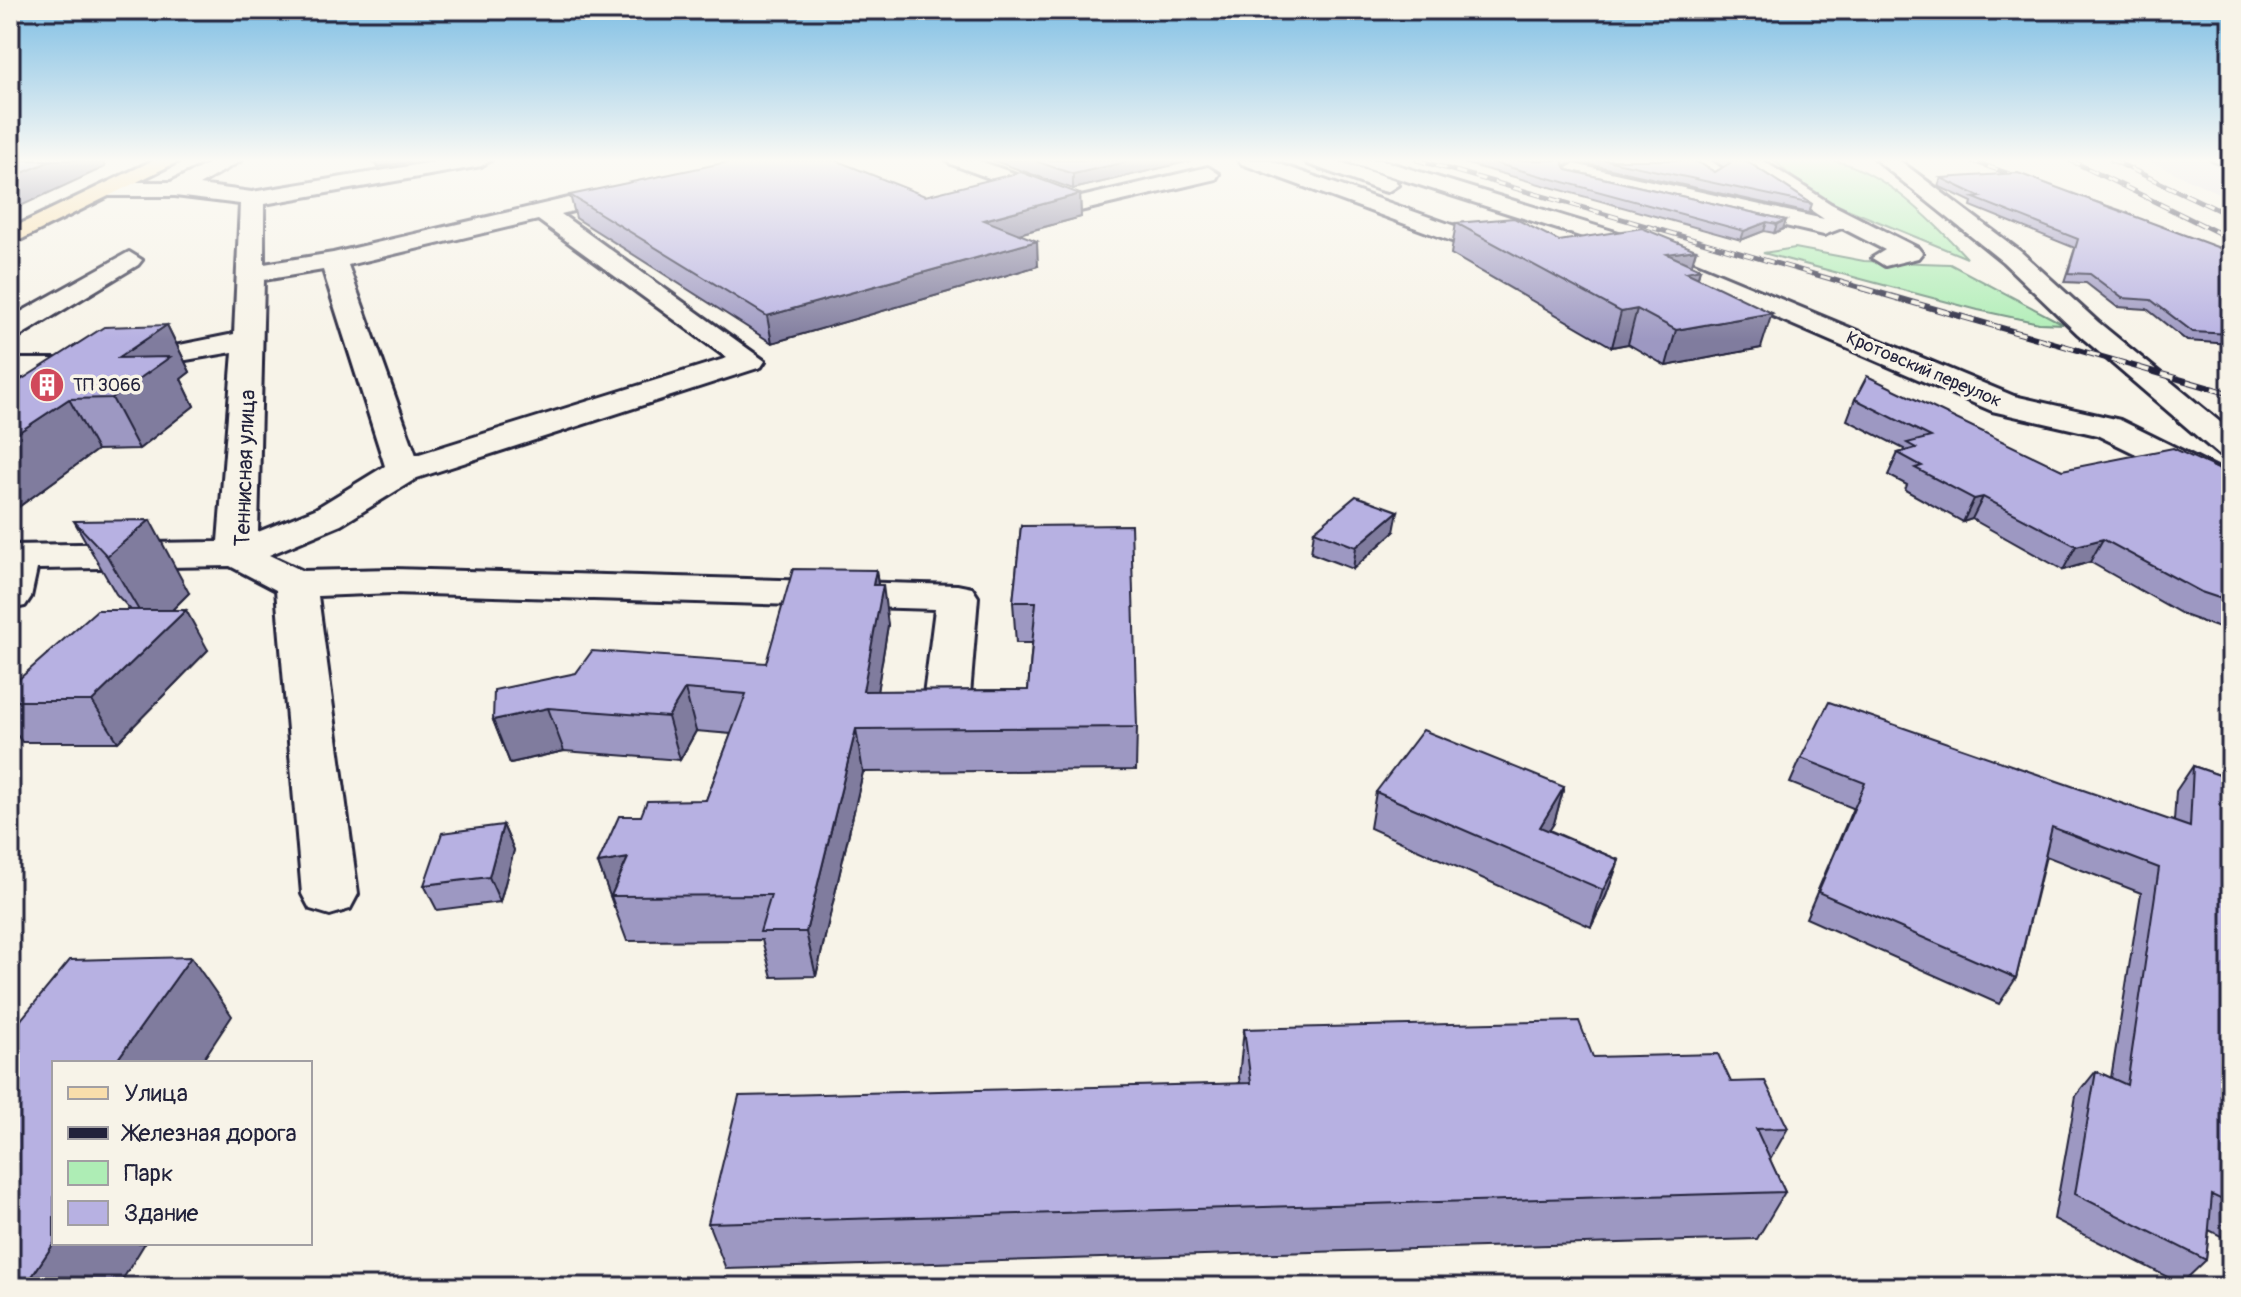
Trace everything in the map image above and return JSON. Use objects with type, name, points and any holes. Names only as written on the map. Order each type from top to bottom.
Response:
[{"type":"main road","points":[[10,238],[45,221]]},
{"type":"street","name":"Теннисная улица","points":[[251,221],[249,340],[237,554],[296,584]]},
{"type":"street","points":[[248,274],[333,261],[501,221]]},
{"type":"street","points":[[10,597],[14,557],[237,554],[328,517],[404,470],[750,361],[554,221]]},
{"type":"street","points":[[1417,221],[1466,238],[1620,241]]},
{"type":"street","points":[[1487,221],[1542,240]]},
{"type":"street","name":"Кротовский переулок","points":[[1554,221],[1620,241],[2004,404],[2108,427],[2231,489]]},
{"type":"street","points":[[1792,221],[1824,228],[1833,221]]},
{"type":"street","points":[[1847,221],[1909,253],[1885,258]]},
{"type":"street","points":[[1965,221],[2012,257],[2088,328],[2231,448]]},
{"type":"street","points":[[10,330],[129,260]]},
{"type":"street","points":[[333,261],[404,470]]},
{"type":"street","points":[[10,368],[104,367],[249,340]]},
{"type":"street","points":[[10,430],[104,367]]},
{"type":"street","points":[[330,894],[296,584],[393,581],[957,597],[947,695]]},
{"type":"green space","points":[[1876,221],[1931,221],[1967,258]]},
{"type":"green space","points":[[1795,248],[1864,261],[1950,264],[2063,324],[2039,323],[1978,310],[1763,253]]},
{"type":"building","points":[[612,221],[985,221],[1037,241],[767,316]]},
{"type":"building","points":[[1519,221],[1559,241],[1642,228],[1696,250],[1667,254],[1700,269],[1686,272],[1772,313],[1676,330],[1637,309],[1621,312],[1456,223]]},
{"type":"building","points":[[1705,221],[1785,221],[1777,224],[1767,222],[1744,231]]},
{"type":"building","points":[[2031,221],[2146,221],[2225,250],[2231,254],[2231,334],[2193,332],[2151,300],[2122,298],[2090,274],[2068,273],[2078,239]]},
{"type":"building","points":[[167,325],[118,358],[170,357],[112,398],[69,399],[10,438],[10,387],[104,327]]},
{"type":"building","points":[[1867,376],[2062,470],[2173,448],[2231,475],[2231,602],[2201,592],[2103,539],[2076,546],[1983,497],[1974,499],[1915,468],[1922,466],[1898,453],[1916,448],[1907,443],[1931,437],[1855,399]]},
{"type":"building","points":[[1356,496],[1398,511],[1356,547],[1314,531]]},
{"type":"building","points":[[150,520],[107,556],[74,521]]},
{"type":"building","points":[[1131,525],[1137,727],[856,729],[806,932],[760,932],[771,895],[611,896],[628,858],[598,863],[619,816],[641,816],[647,801],[706,800],[746,694],[685,689],[668,717],[548,708],[493,720],[494,690],[576,673],[592,651],[766,663],[793,569],[876,570],[873,585],[883,585],[863,691],[1028,690],[1036,602],[1013,602],[1021,526]]},
{"type":"building","points":[[97,610],[186,610],[92,701],[10,701],[10,687]]},
{"type":"building","points":[[1829,702],[2190,827],[2193,766],[2231,779],[2231,1204],[2212,1195],[2206,1260],[2075,1194],[2096,1071],[2127,1085],[2159,868],[2052,827],[2016,978],[1818,892],[1865,783],[1801,758]]},
{"type":"building","points":[[1423,730],[1564,787],[1540,827],[1619,860],[1603,890],[1376,792]]},
{"type":"building","points":[[503,825],[489,877],[424,885],[442,833]]},
{"type":"building","points":[[191,957],[116,1061],[52,1061],[53,1245],[25,1287],[10,1287],[10,1033],[70,960]]},
{"type":"building","points":[[1579,1021],[1593,1057],[1718,1054],[1731,1082],[1765,1081],[1788,1128],[1756,1129],[1785,1192],[708,1223],[739,1096],[1251,1083],[1244,1029]]},
{"type":"railway","points":[[1627,221],[1869,290]]},
{"type":"railway","points":[[2193,221],[2231,239]]},
{"type":"railway","points":[[1862,288],[2231,394]]},
{"type":"place","name":"ТП 3066","points":[[47,385]]}]
